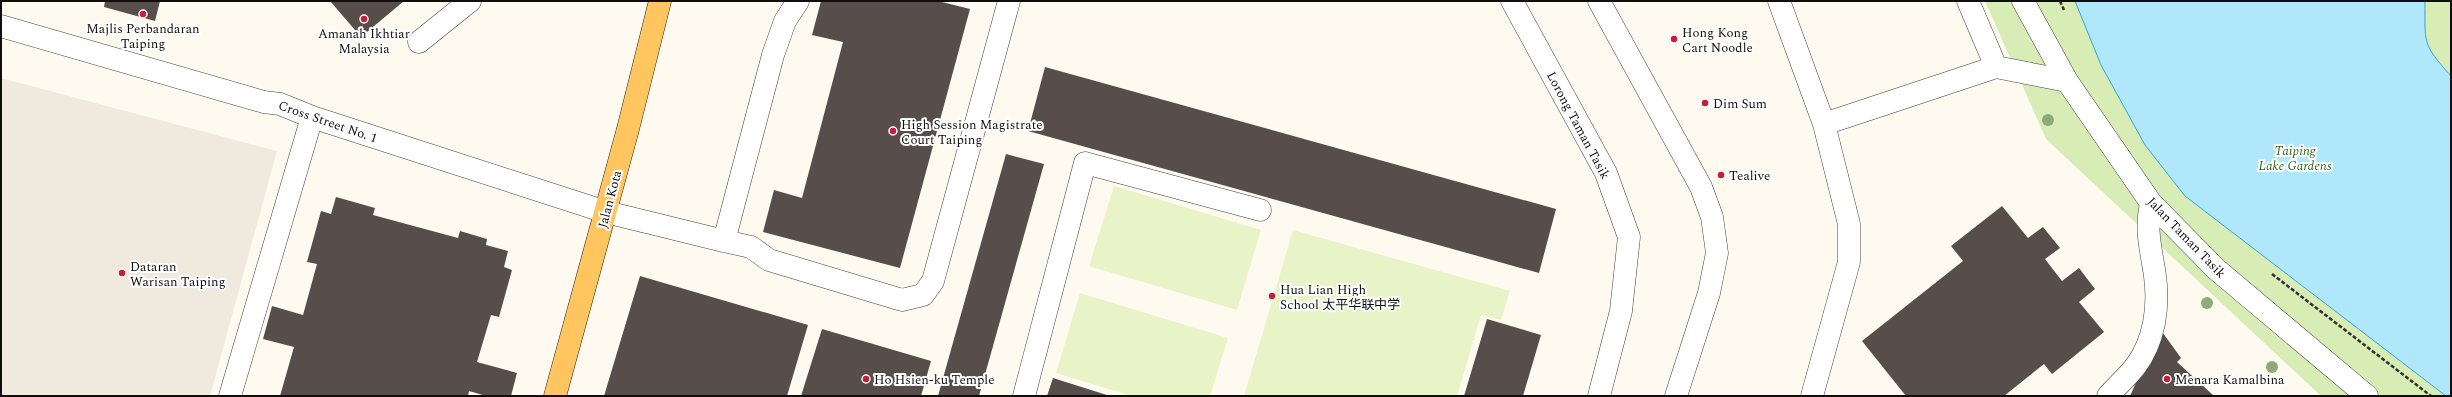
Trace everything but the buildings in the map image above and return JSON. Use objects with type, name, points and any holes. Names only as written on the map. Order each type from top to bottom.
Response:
[{"type":"main road","name":"Jalan Kota","points":[[556,396],[606,212],[660,1]]},
{"type":"street","points":[[419,42],[470,1]]},
{"type":"street","points":[[724,241],[773,56],[785,21],[798,1]]},
{"type":"street","name":"Cross Street No. 1","points":[[1,26],[264,102],[280,104],[312,117],[606,212],[751,247],[768,260],[902,300],[922,295],[933,281],[1009,1]]},
{"type":"street","name":"Lorong Taman Tasik","points":[[1512,1],[1606,173],[1629,237],[1621,311],[1599,396]]},
{"type":"street","points":[[1599,1],[1701,187],[1712,217],[1717,253],[1709,292],[1676,396]]},
{"type":"street","points":[[1779,1],[1824,124],[1848,224],[1850,262],[1812,396]]},
{"type":"street","points":[[1968,1],[1996,67]]},
{"type":"street","name":"Jalan Taman Tasik","points":[[2023,1],[2067,81],[2151,203],[2216,269],[2367,396]]},
{"type":"street","points":[[1824,124],[1996,67],[2067,81]]},
{"type":"street","points":[[230,396],[312,117]]},
{"type":"street","points":[[1024,396],[1085,163],[1260,210]]},
{"type":"street","points":[[2108,396],[2136,366],[2156,324],[2155,277],[2148,247],[2147,223],[2151,203]]},
{"type":"path","points":[[2060,1],[2067,14]]},
{"type":"path","points":[[2267,270],[2431,396]]},
{"type":"green space","name":"Taiping Lake Gardens","points":[[1985,1],[2451,1],[2451,396],[2321,396],[2046,139]]},
{"type":"green space","points":[[1114,186],[1261,230],[1237,310],[1089,266]]},
{"type":"green space","points":[[1293,230],[1510,291],[1501,320],[1481,315],[1457,396],[1244,396]]},
{"type":"green space","points":[[1080,293],[1228,338],[1210,396],[1132,396],[1056,373]]},
{"type":"shaded area","name":"Dataran Warisan Taiping","points":[[1,78],[277,151],[210,396],[1,395]]},
{"type":"water","name":"Taiping Lake Gardens","points":[[2075,1],[2425,1],[2425,26],[2427,42],[2435,57],[2451,76],[2451,396],[2446,396],[2185,196],[2145,145],[2101,65]]},
{"type":"place","name":"Majlis Perbandaran Taiping","points":[[143,14]]},
{"type":"place","name":"Amanah Ikhtiar Malaysia","points":[[364,19]]},
{"type":"place","name":"Hong Kong Cart Noodle","points":[[1674,39]]},
{"type":"place","name":"Dim Sum","points":[[1705,103]]},
{"type":"place","name":"High Session Magistrate Court Taiping","points":[[893,131]]},
{"type":"place","name":"Tealive","points":[[1721,175]]},
{"type":"place","name":"Dataran Warisan Taiping","points":[[122,273]]},
{"type":"place","name":"Hua Lian High School 太平华联中学","points":[[1272,296]]},
{"type":"place","name":"Ho Hsien-ku Temple","points":[[866,379]]},
{"type":"place","name":"Menara Kamalbina","points":[[2167,379]]}]
